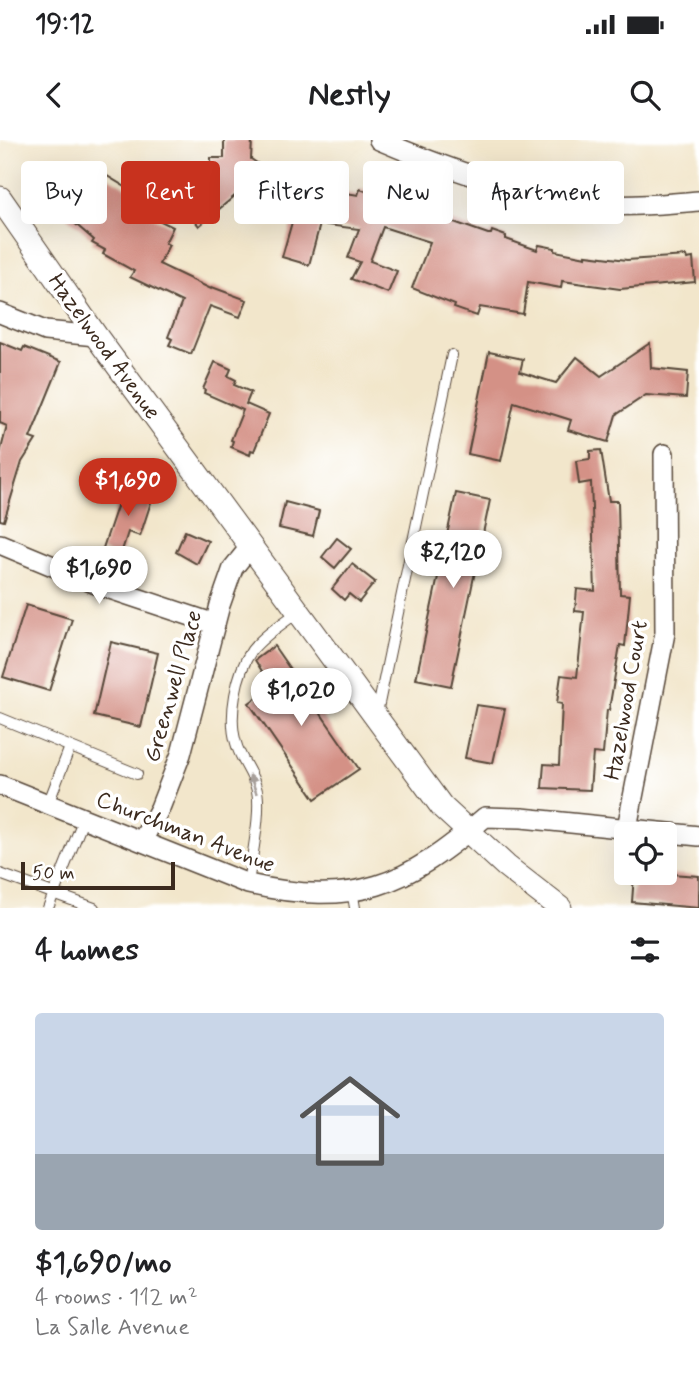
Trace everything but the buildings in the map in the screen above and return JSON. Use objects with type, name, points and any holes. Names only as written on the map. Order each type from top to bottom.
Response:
[{"type":"street","points":[[379,140],[430,162],[548,197],[609,205],[699,201]]},
{"type":"street","name":"Hazelwood Avenue","points":[[0,198],[96,335],[442,807],[467,832],[560,908]]},
{"type":"street","points":[[0,313],[45,331],[96,335]]},
{"type":"street","name":"Hazelwood Court","points":[[627,822],[665,633],[664,454]]},
{"type":"street","points":[[0,544],[101,586],[215,624]]},
{"type":"street","name":"Greenwell Place","points":[[142,841],[160,808],[181,754],[215,624],[233,568],[250,547]]},
{"type":"street","name":"Churchman Avenue","points":[[0,785],[248,884],[318,900],[354,902],[408,876],[440,855],[485,817],[614,827]]},
{"type":"street","name":"Churchman Avenue","points":[[677,834],[699,836]]},
{"type":"lane","points":[[376,717],[452,355]]},
{"type":"lane","points":[[248,884],[258,811],[257,788],[236,747],[232,726],[234,702],[251,652],[263,639],[298,612]]},
{"type":"lane","points":[[0,718],[137,774]]},
{"type":"lane","points":[[48,804],[70,747]]},
{"type":"lane","points":[[48,908],[84,818]]},
{"type":"lane","points":[[0,874],[94,908]]}]
